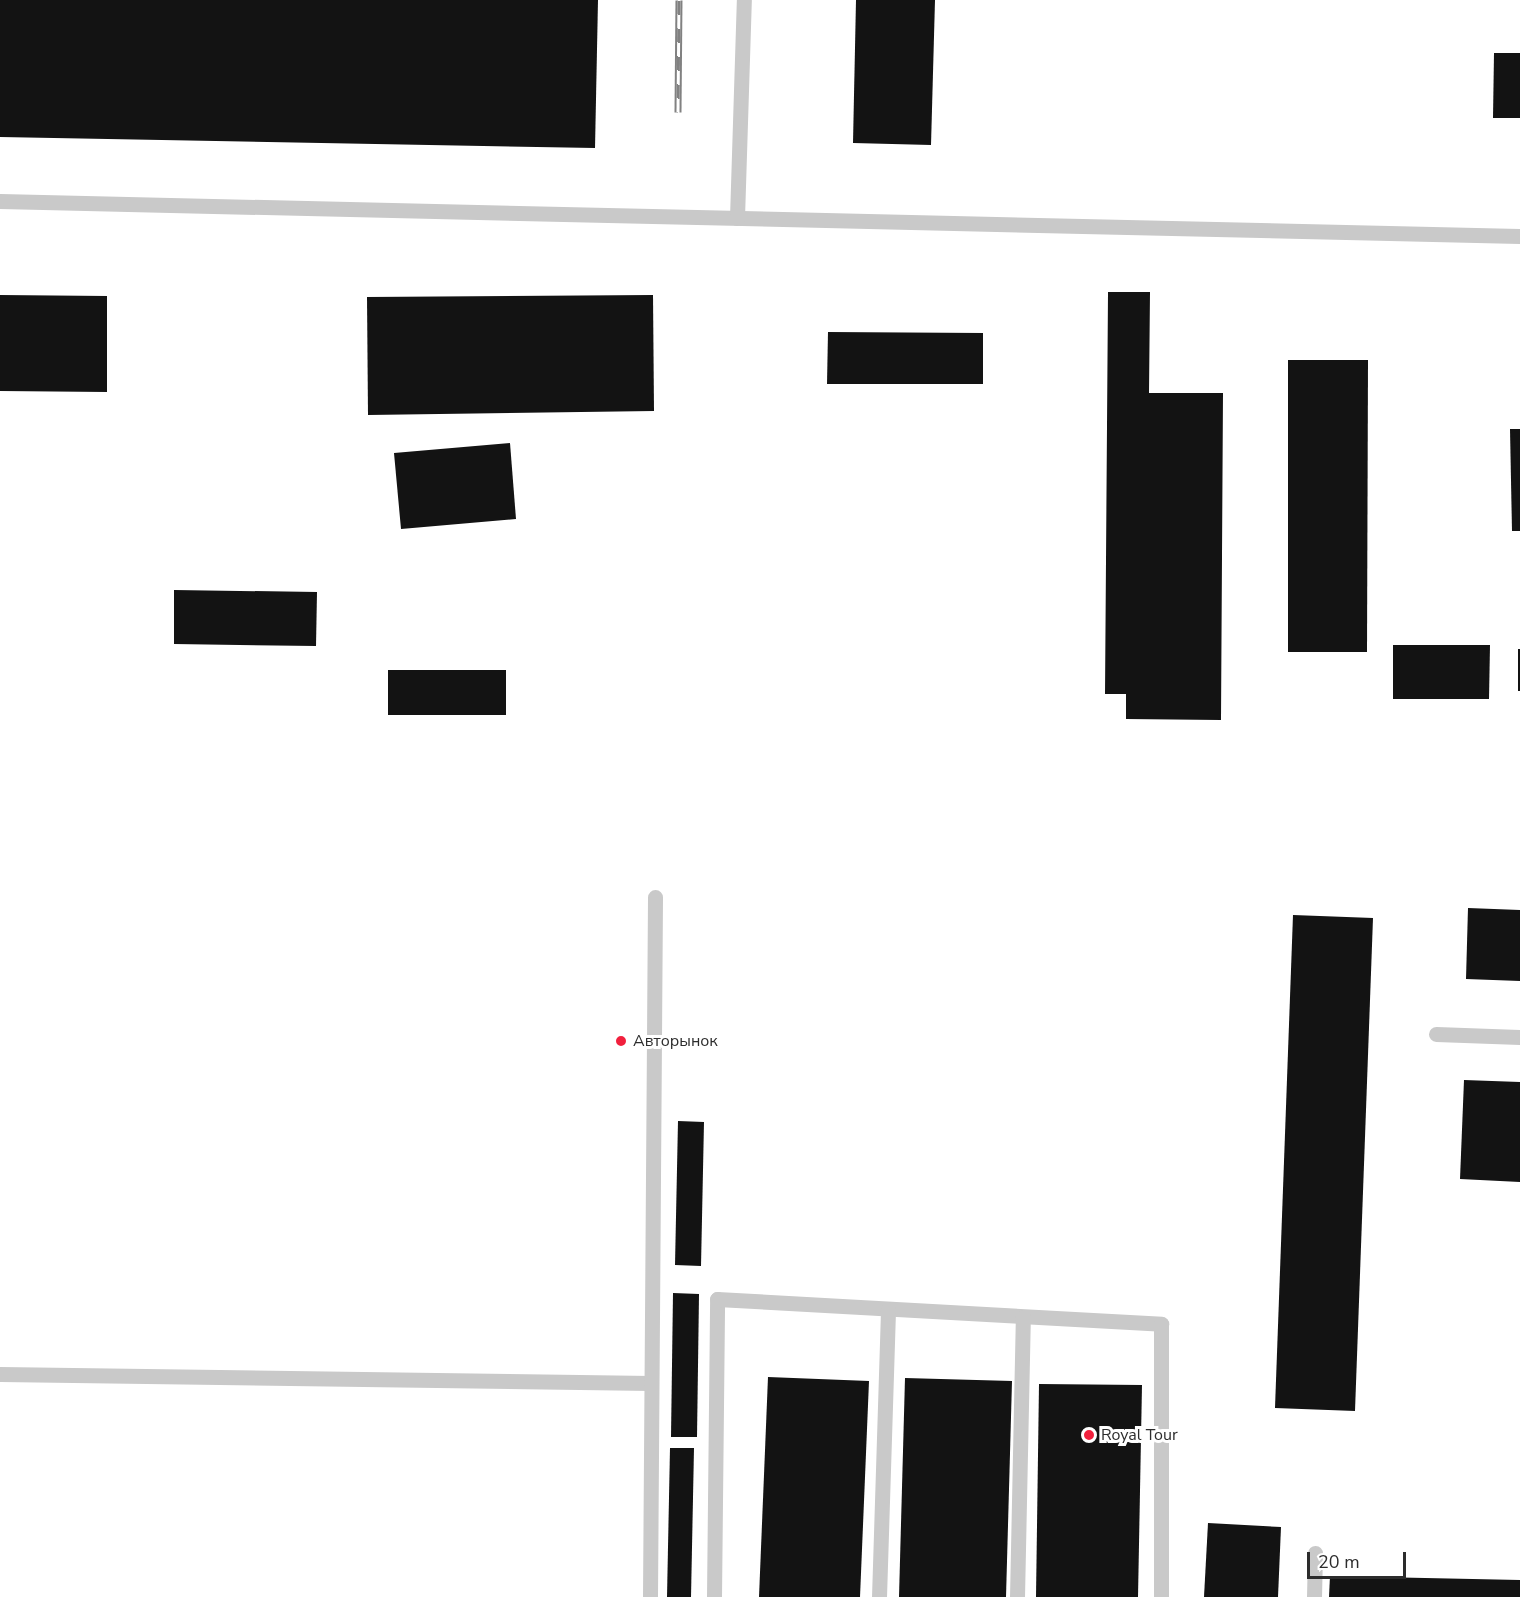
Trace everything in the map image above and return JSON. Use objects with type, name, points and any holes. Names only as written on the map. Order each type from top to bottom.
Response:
[{"type":"lane","points":[[737,218],[744,0]]},
{"type":"lane","points":[[0,201],[1520,237]]},
{"type":"lane","points":[[650,1597],[655,897]]},
{"type":"lane","points":[[1436,1034],[1520,1037]]},
{"type":"lane","points":[[714,1597],[717,1299],[1161,1324],[1161,1597]]},
{"type":"lane","points":[[879,1597],[888,1309]]},
{"type":"lane","points":[[1017,1597],[1023,1317]]},
{"type":"lane","points":[[0,1374],[651,1383]]},
{"type":"lane","points":[[1314,1597],[1315,1552]]},
{"type":"building","points":[[0,0],[598,0],[595,148],[0,137]]},
{"type":"building","points":[[856,0],[935,0],[931,145],[853,143]]},
{"type":"building","points":[[1494,53],[1520,53],[1520,118],[1493,118]]},
{"type":"building","points":[[1108,292],[1150,292],[1149,393],[1223,393],[1221,720],[1126,719],[1126,694],[1105,694]]},
{"type":"building","points":[[0,295],[107,296],[107,392],[0,391]]},
{"type":"building","points":[[653,295],[654,411],[368,415],[367,297]]},
{"type":"building","points":[[828,332],[983,333],[983,384],[827,384]]},
{"type":"building","points":[[1288,360],[1368,360],[1367,652],[1288,652]]},
{"type":"building","points":[[1510,429],[1520,429],[1520,531],[1512,531]]},
{"type":"building","points":[[510,443],[516,519],[401,529],[394,453]]},
{"type":"building","points":[[174,590],[317,592],[316,646],[174,644]]},
{"type":"building","points":[[1393,645],[1490,645],[1489,699],[1393,699]]},
{"type":"building","points":[[1518,649],[1520,649],[1520,691],[1518,691]]},
{"type":"building","points":[[388,670],[506,670],[506,715],[388,715]]},
{"type":"building","points":[[1468,908],[1520,910],[1520,981],[1466,979]]},
{"type":"building","points":[[1293,915],[1373,918],[1355,1411],[1275,1408]]},
{"type":"building","points":[[1464,1080],[1520,1082],[1520,1182],[1460,1179]]},
{"type":"building","points":[[678,1121],[704,1122],[701,1266],[675,1265]]},
{"type":"building","points":[[673,1293],[699,1294],[697,1437],[671,1437]]},
{"type":"building","points":[[768,1377],[869,1381],[860,1597],[759,1597]]},
{"type":"building","points":[[905,1378],[1012,1381],[1006,1597],[899,1597]]},
{"type":"building","points":[[1039,1384],[1142,1385],[1138,1597],[1036,1597]]},
{"type":"building","points":[[670,1448],[694,1448],[691,1597],[667,1597]]},
{"type":"building","points":[[1208,1523],[1281,1527],[1278,1597],[1204,1597]]},
{"type":"building","points":[[1330,1576],[1520,1580],[1520,1597],[1329,1597]]},
{"type":"railway","points":[[678,112],[679,0]]},
{"type":"place","name":"Авторынок","points":[[621,1041]]},
{"type":"place","name":"Royal Tour","points":[[1089,1435]]}]
